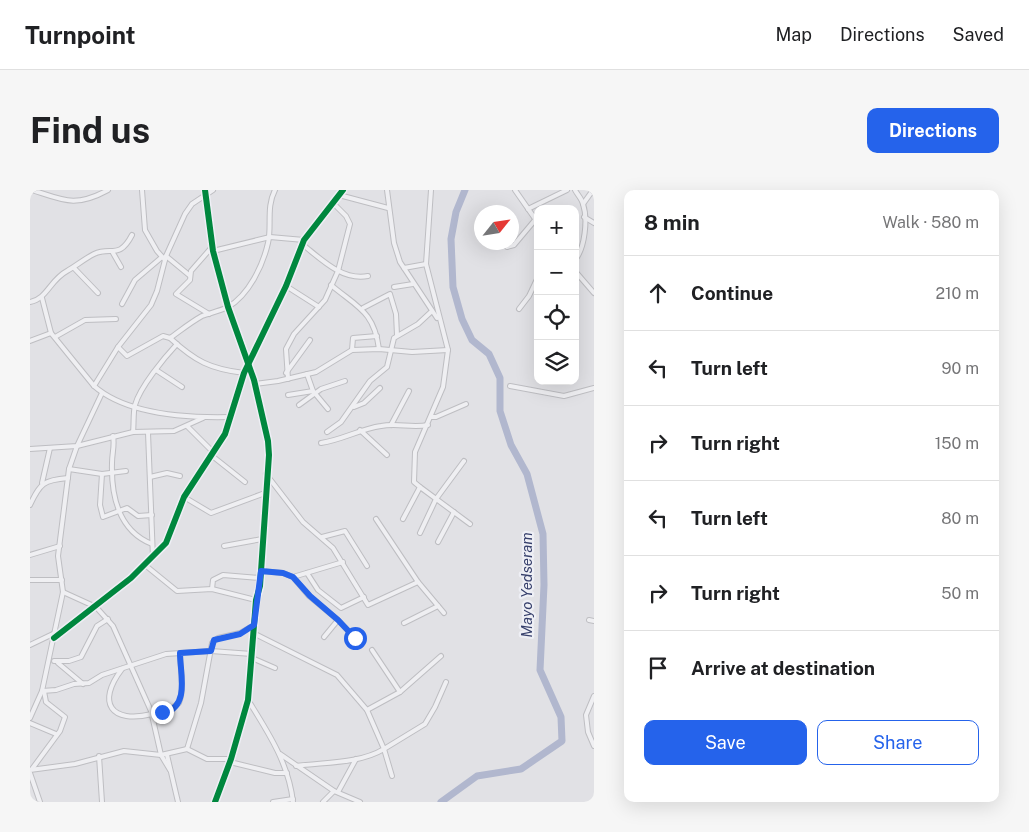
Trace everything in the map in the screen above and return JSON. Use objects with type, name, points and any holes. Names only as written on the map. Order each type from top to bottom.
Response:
[{"type":"street","points":[[32,190],[52,198],[73,201],[108,190]]},
{"type":"street","points":[[142,190],[145,230],[164,258],[189,275]]},
{"type":"street","points":[[94,386],[118,347],[151,305],[157,291],[164,258],[184,214],[205,192],[213,190]]},
{"type":"street","points":[[170,338],[209,314],[228,307],[239,298],[255,276],[266,253],[270,237],[268,221],[271,196],[275,190]]},
{"type":"street","points":[[30,645],[55,635],[96,607],[153,558],[166,543],[184,497],[225,434],[244,373],[286,286],[303,242],[343,190]]},
{"type":"street","points":[[387,190],[394,243],[413,284],[439,322]]},
{"type":"street","points":[[431,190],[426,264],[439,322],[448,350],[443,387],[415,452],[413,477],[414,482],[420,487],[470,524]]},
{"type":"street","points":[[515,190],[534,218]]},
{"type":"street","points":[[528,209],[566,190]]},
{"type":"street","points":[[574,190],[583,204],[582,246],[579,252]]},
{"type":"street","points":[[583,204],[593,190]]},
{"type":"street","points":[[205,192],[213,249],[228,307],[255,384],[268,441],[261,571],[256,600],[248,700],[231,760],[215,802]]},
{"type":"street","points":[[339,196],[388,208]]},
{"type":"street","points":[[288,379],[286,373],[286,348],[294,334],[325,300],[338,271],[350,224],[346,216],[333,203]]},
{"type":"street","points":[[584,217],[594,223]]},
{"type":"street","points":[[519,240],[534,225]]},
{"type":"street","points":[[30,302],[42,298],[55,278],[94,254],[113,253],[123,247],[132,235]]},
{"type":"street","points":[[209,314],[177,295],[190,280],[189,275],[213,249],[270,237],[303,242],[338,271],[359,277],[368,276]]},
{"type":"street","points":[[113,253],[121,267]]},
{"type":"street","points":[[122,304],[135,280],[164,258]]},
{"type":"street","points":[[404,268],[426,264]]},
{"type":"street","points":[[74,268],[98,293]]},
{"type":"street","points":[[579,276],[594,293]]},
{"type":"street","points":[[394,287],[413,284]]},
{"type":"street","points":[[331,285],[363,308],[377,336],[379,349]]},
{"type":"street","points":[[519,309],[534,285]]},
{"type":"street","points":[[286,286],[319,307]]},
{"type":"street","points":[[363,308],[390,294],[396,314],[398,334]]},
{"type":"street","points":[[42,298],[50,333],[102,393],[135,406],[161,413],[203,418],[230,417]]},
{"type":"street","points":[[328,432],[341,422],[370,381],[387,367],[392,342],[398,334],[407,331],[432,311]]},
{"type":"street","points":[[55,337],[85,320],[116,319]]},
{"type":"street","points":[[30,340],[50,333]]},
{"type":"street","points":[[118,347],[128,356],[163,336],[170,338],[197,361],[220,370],[244,373]]},
{"type":"street","points":[[352,350],[354,338],[377,336]]},
{"type":"street","points":[[286,373],[310,340]]},
{"type":"street","points":[[133,432],[135,406],[156,370],[177,344]]},
{"type":"street","points":[[255,384],[316,372],[352,350],[448,350]]},
{"type":"street","points":[[156,370],[182,387]]},
{"type":"street","points":[[307,374],[314,392],[328,409]]},
{"type":"street","points":[[299,405],[314,392],[346,381]]},
{"type":"street","points":[[510,386],[564,396],[594,388]]},
{"type":"street","points":[[354,406],[364,403],[380,388]]},
{"type":"street","points":[[391,425],[409,391]]},
{"type":"street","points":[[288,395],[314,392]]},
{"type":"street","points":[[30,718],[43,691],[63,592],[60,546],[68,496],[69,469],[76,446],[102,393]]},
{"type":"street","points":[[431,417],[436,418],[466,404]]},
{"type":"street","points":[[30,449],[76,446],[133,432],[174,431],[203,418]]},
{"type":"street","points":[[321,443],[335,441],[360,430],[391,425],[417,427],[428,425]]},
{"type":"street","points":[[187,426],[212,454],[245,482]]},
{"type":"street","points":[[360,430],[387,455]]},
{"type":"street","points":[[148,433],[153,558]]},
{"type":"street","points":[[113,436],[112,473],[118,512],[135,534],[152,544]]},
{"type":"street","points":[[30,505],[42,483],[50,448]]},
{"type":"street","points":[[420,533],[436,499],[464,460]]},
{"type":"street","points":[[69,469],[102,474],[126,471]]},
{"type":"street","points":[[150,477],[167,473],[180,476]]},
{"type":"street","points":[[102,474],[100,505],[102,516],[127,508],[138,516],[152,515]]},
{"type":"street","points":[[266,474],[303,522],[333,548],[368,605],[418,582]]},
{"type":"street","points":[[42,483],[52,479],[68,478]]},
{"type":"street","points":[[403,519],[420,487]]},
{"type":"street","points":[[184,497],[212,513],[265,492]]},
{"type":"street","points":[[438,542],[454,512]]},
{"type":"street","points":[[376,519],[418,582],[444,613]]},
{"type":"street","points":[[322,537],[345,531],[367,566]]},
{"type":"street","points":[[224,546],[262,539]]},
{"type":"street","points":[[30,555],[60,546]]},
{"type":"street","points":[[293,577],[343,562]]},
{"type":"street","points":[[145,565],[178,591],[212,589],[256,600]]},
{"type":"street","points":[[261,571],[283,573],[293,577],[321,607],[338,620],[355,638]]},
{"type":"street","points":[[307,573],[318,590],[341,608],[364,598]]},
{"type":"street","points":[[212,589],[213,580],[219,576],[260,578]]},
{"type":"street","points":[[30,580],[62,580]]},
{"type":"street","points":[[63,592],[96,607],[113,626],[151,712],[161,755],[170,770]]},
{"type":"street","points":[[404,623],[438,606]]},
{"type":"street","points":[[49,660],[69,661],[80,657],[97,626],[108,619]]},
{"type":"street","points":[[324,637],[338,620]]},
{"type":"street","points":[[187,749],[201,703],[214,640],[240,634],[254,625]]},
{"type":"street","points":[[253,633],[337,675],[367,710],[384,749],[392,776]]},
{"type":"street","points":[[372,650],[400,692]]},
{"type":"street","points":[[43,691],[74,684],[89,684],[98,676],[129,664],[166,654],[211,651],[252,656],[275,668]]},
{"type":"street","points":[[123,667],[108,693],[110,706],[114,712],[125,716],[158,710],[165,713],[179,703],[182,682],[180,653]]},
{"type":"street","points":[[367,710],[400,692],[441,656]]},
{"type":"street","points":[[54,661],[61,664],[83,684]]},
{"type":"street","points":[[296,766],[374,755],[424,724],[435,707],[446,682]]},
{"type":"street","points":[[30,771],[60,730],[65,717],[46,702],[43,691]]},
{"type":"street","points":[[594,696],[586,715],[588,732],[594,746]]},
{"type":"street","points":[[248,700],[279,752],[287,773],[293,801],[273,802]]},
{"type":"street","points":[[30,723],[56,734]]},
{"type":"street","points":[[30,771],[76,764],[99,756],[124,752],[167,755],[187,749],[207,759],[231,760],[274,773],[287,773]]},
{"type":"street","points":[[279,752],[296,766],[336,792],[360,802]]},
{"type":"street","points":[[167,755],[178,802]]},
{"type":"street","points":[[99,756],[102,802]]},
{"type":"street","points":[[323,802],[336,792],[356,758]]},
{"type":"street","points":[[30,771],[40,802]]},
{"type":"waterway","name":"Mayo Yedseram","points":[[441,802],[477,776],[521,769],[562,741],[561,717],[540,670],[544,585],[543,534],[527,474],[511,445],[500,411],[500,378],[489,354],[472,340],[462,319],[453,287],[451,239],[456,212],[465,190]]},
{"type":"cycle path","points":[[205,190],[213,251],[228,307],[254,380],[268,441],[269,455],[260,586],[256,600],[248,700],[231,759],[215,802]]},
{"type":"cycle path","points":[[54,638],[131,578],[166,543],[184,497],[225,434],[244,373],[286,286],[304,240],[343,190]]},
{"type":"route","points":[[162,712],[169,712],[174,709],[181,698],[180,653],[211,651],[214,640],[240,634],[254,625],[261,571],[283,573],[293,577],[321,607],[338,620],[355,638]]}]
